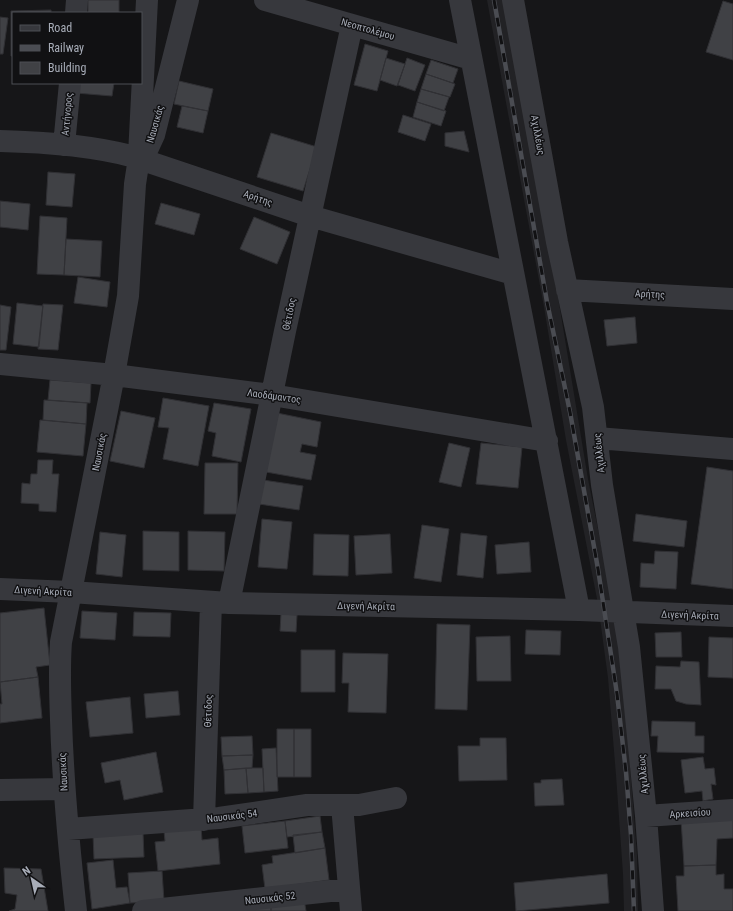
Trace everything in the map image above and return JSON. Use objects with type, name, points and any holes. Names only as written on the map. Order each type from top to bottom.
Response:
[{"type":"street","points":[[76,12],[77,0]]},
{"type":"street","points":[[139,158],[148,0]]},
{"type":"street","name":"Ναυσικάς","points":[[76,911],[64,788],[60,654],[63,626],[114,375],[128,296],[135,184],[139,158],[148,148],[154,135],[188,0]]},
{"type":"street","name":"Νεοπτολέμου","points":[[265,0],[471,59]]},
{"type":"street","points":[[460,0],[580,610]]},
{"type":"street","name":"Αχιλλέως","points":[[513,0],[557,242],[594,407],[602,485],[623,612],[633,684],[646,816],[653,911]]},
{"type":"street","name":"Θέτιδος","points":[[204,820],[220,603],[272,396],[352,25]]},
{"type":"street","name":"Αντήνορος","points":[[64,145],[70,84]]},
{"type":"street","name":"Αρήτης","points":[[0,141],[64,145],[115,152],[139,158],[310,216],[513,274]]},
{"type":"street","name":"Αρήτης","points":[[567,290],[733,298]]},
{"type":"street","name":"Λαοδάμαντος","points":[[0,364],[114,375],[272,396],[547,441]]},
{"type":"street","points":[[597,438],[733,449]]},
{"type":"street","name":"Διγενή Ακρίτα","points":[[0,589],[71,592],[220,603],[580,610],[733,616]]},
{"type":"street","points":[[0,790],[64,788]]},
{"type":"street","name":"Ναυσικάς 54","points":[[68,829],[204,820],[307,804],[359,805],[396,798]]},
{"type":"street","points":[[342,805],[351,911]]},
{"type":"street","name":"Αρκεισίου","points":[[646,816],[733,810]]},
{"type":"street","name":"Ναυσικάς 52","points":[[143,911],[349,889]]},
{"type":"shaded area","points":[[487,0],[505,0],[560,309],[588,479],[613,604],[632,748],[630,766],[637,855],[638,911],[624,911],[623,874],[608,678],[598,604],[566,440],[544,307]]},
{"type":"building","points":[[88,0],[119,0],[119,12],[88,12]]},
{"type":"building","points":[[723,1],[733,4],[733,60],[706,52]]},
{"type":"building","points":[[51,10],[51,12],[12,12],[12,56],[11,56],[11,11]]},
{"type":"building","points":[[0,17],[8,18],[3,54],[0,54]]},
{"type":"building","points":[[365,44],[388,51],[377,91],[354,85]]},
{"type":"building","points":[[386,58],[405,64],[397,86],[380,80]]},
{"type":"building","points":[[407,58],[425,65],[415,91],[398,85]]},
{"type":"building","points":[[431,60],[458,69],[453,83],[426,74]]},
{"type":"building","points":[[426,74],[455,84],[450,97],[421,89]]},
{"type":"building","points":[[179,81],[213,89],[208,111],[174,104]]},
{"type":"building","points":[[77,84],[114,84],[112,96],[76,93]]},
{"type":"building","points":[[421,89],[449,97],[444,111],[417,102]]},
{"type":"building","points":[[417,102],[446,111],[441,126],[413,117]]},
{"type":"building","points":[[182,106],[208,111],[203,133],[177,127]]},
{"type":"building","points":[[403,115],[431,124],[425,141],[398,132]]},
{"type":"building","points":[[464,131],[469,152],[445,146],[445,133]]},
{"type":"building","points":[[271,133],[317,147],[303,191],[257,177]]},
{"type":"building","points":[[48,172],[75,174],[72,207],[46,205]]},
{"type":"building","points":[[0,201],[30,204],[28,230],[0,227]]},
{"type":"building","points":[[161,203],[200,214],[194,235],[155,224]]},
{"type":"building","points":[[40,216],[67,218],[64,275],[37,274]]},
{"type":"building","points":[[254,217],[290,232],[277,264],[240,249]]},
{"type":"building","points":[[66,239],[102,241],[100,277],[64,275]]},
{"type":"building","points":[[78,277],[110,282],[107,307],[74,303]]},
{"type":"building","points":[[17,303],[43,306],[39,347],[13,344]]},
{"type":"building","points":[[43,304],[63,305],[58,350],[38,349]]},
{"type":"building","points":[[0,305],[11,307],[6,350],[0,350]]},
{"type":"building","points":[[635,317],[637,343],[607,346],[604,320]]},
{"type":"building","points":[[50,380],[91,383],[90,403],[48,400]]},
{"type":"building","points":[[163,398],[209,406],[198,466],[163,459],[169,428],[158,427]]},
{"type":"building","points":[[44,400],[87,403],[86,424],[43,420]]},
{"type":"building","points":[[214,403],[251,409],[241,462],[212,456],[216,433],[208,431]]},
{"type":"building","points":[[121,411],[155,418],[144,468],[110,461]]},
{"type":"building","points":[[277,413],[321,422],[317,447],[302,444],[300,452],[316,455],[311,480],[266,472]]},
{"type":"building","points":[[40,420],[86,424],[83,456],[37,452]]},
{"type":"building","points":[[449,443],[470,448],[461,487],[439,482]]},
{"type":"building","points":[[481,443],[522,447],[518,488],[476,484]]},
{"type":"building","points":[[38,460],[53,460],[52,474],[59,474],[56,512],[39,511],[39,504],[21,503],[22,483],[30,484],[31,474],[37,474]]},
{"type":"building","points":[[205,463],[238,463],[237,514],[204,514]]},
{"type":"building","points":[[707,467],[733,471],[733,589],[691,584]]},
{"type":"building","points":[[263,480],[303,486],[299,510],[259,504]]},
{"type":"building","points":[[636,514],[687,521],[684,547],[633,541]]},
{"type":"building","points":[[262,519],[292,522],[287,569],[258,567]]},
{"type":"building","points":[[422,525],[449,529],[441,582],[414,578]]},
{"type":"building","points":[[143,531],[179,532],[179,571],[143,570]]},
{"type":"building","points":[[188,531],[225,532],[224,571],[188,570]]},
{"type":"building","points":[[100,532],[126,535],[122,577],[96,574]]},
{"type":"building","points":[[461,533],[487,536],[483,578],[457,575]]},
{"type":"building","points":[[314,534],[349,535],[348,576],[313,575]]},
{"type":"building","points":[[390,534],[392,573],[356,575],[354,536]]},
{"type":"building","points":[[529,542],[531,572],[497,574],[495,545]]},
{"type":"building","points":[[655,551],[678,552],[676,589],[640,587],[641,563],[654,564]]},
{"type":"building","points":[[44,608],[50,665],[36,667],[38,677],[0,682],[0,613]]},
{"type":"building","points":[[82,611],[117,613],[115,640],[80,638]]},
{"type":"building","points":[[134,612],[171,613],[170,637],[133,636]]},
{"type":"building","points":[[281,614],[297,615],[296,632],[280,631]]},
{"type":"building","points":[[437,624],[470,625],[467,710],[435,709]]},
{"type":"building","points":[[526,630],[561,631],[560,655],[525,654]]},
{"type":"building","points":[[681,632],[682,657],[656,657],[655,633]]},
{"type":"building","points":[[510,636],[511,681],[477,681],[476,637]]},
{"type":"building","points":[[709,637],[733,638],[733,678],[708,677]]},
{"type":"building","points":[[301,650],[335,650],[335,692],[301,692]]},
{"type":"building","points":[[343,653],[388,654],[386,713],[348,712],[349,683],[342,683]]},
{"type":"building","points":[[681,661],[699,662],[701,705],[686,704],[676,701],[671,689],[655,689],[656,666],[680,667]]},
{"type":"building","points":[[38,677],[42,718],[0,723],[0,704],[2,704],[0,682]]},
{"type":"building","points":[[178,691],[180,715],[146,718],[144,694]]},
{"type":"building","points":[[130,697],[133,733],[90,737],[86,702]]},
{"type":"building","points":[[652,721],[695,722],[695,736],[704,736],[704,753],[657,752],[658,736],[651,736]]},
{"type":"building","points":[[277,729],[294,729],[294,777],[277,777]]},
{"type":"building","points":[[294,729],[311,729],[311,777],[294,777]]},
{"type":"building","points":[[252,736],[253,755],[222,756],[221,737]]},
{"type":"building","points":[[480,738],[506,738],[507,780],[459,781],[458,746],[480,746]]},
{"type":"building","points":[[276,748],[278,791],[264,792],[262,749]]},
{"type":"building","points":[[156,752],[163,792],[124,800],[120,780],[105,783],[101,763]]},
{"type":"building","points":[[253,755],[252,768],[224,770],[222,756]]},
{"type":"building","points":[[703,757],[705,769],[714,768],[716,785],[711,784],[713,799],[703,801],[702,791],[685,793],[681,760]]},
{"type":"building","points":[[246,768],[263,768],[264,792],[248,793]]},
{"type":"building","points":[[246,768],[248,793],[225,794],[224,770]]},
{"type":"building","points":[[562,779],[564,805],[535,806],[534,783],[541,783],[541,780]]},
{"type":"building","points":[[320,816],[322,832],[287,837],[285,821]]},
{"type":"building","points":[[733,817],[733,838],[717,839],[716,865],[684,866],[681,819]]},
{"type":"building","points":[[285,821],[288,848],[245,853],[242,826]]},
{"type":"building","points":[[201,826],[202,840],[218,838],[220,864],[158,871],[155,842],[165,841],[164,831]]},
{"type":"building","points":[[322,832],[325,848],[295,853],[293,835]]},
{"type":"building","points":[[143,833],[144,857],[94,859],[93,834]]},
{"type":"building","points":[[325,848],[329,880],[265,889],[262,865],[273,863],[272,856]]},
{"type":"building","points":[[113,860],[116,888],[127,887],[130,903],[92,909],[87,863]]},
{"type":"building","points":[[716,865],[716,875],[724,874],[724,889],[733,889],[733,911],[678,911],[676,876],[684,876],[684,866]]},
{"type":"building","points":[[4,868],[41,869],[48,911],[9,911],[15,909],[17,895],[5,893]]},
{"type":"building","points":[[162,871],[164,901],[130,903],[128,873]]},
{"type":"building","points":[[607,874],[609,903],[516,911],[514,883]]},
{"type":"building","points":[[304,899],[306,911],[271,911],[271,902]]},
{"type":"building","points":[[271,902],[271,911],[242,911]]},
{"type":"railway","points":[[494,0],[547,302],[570,412],[598,569],[617,694],[626,772],[631,835],[634,911]]}]
